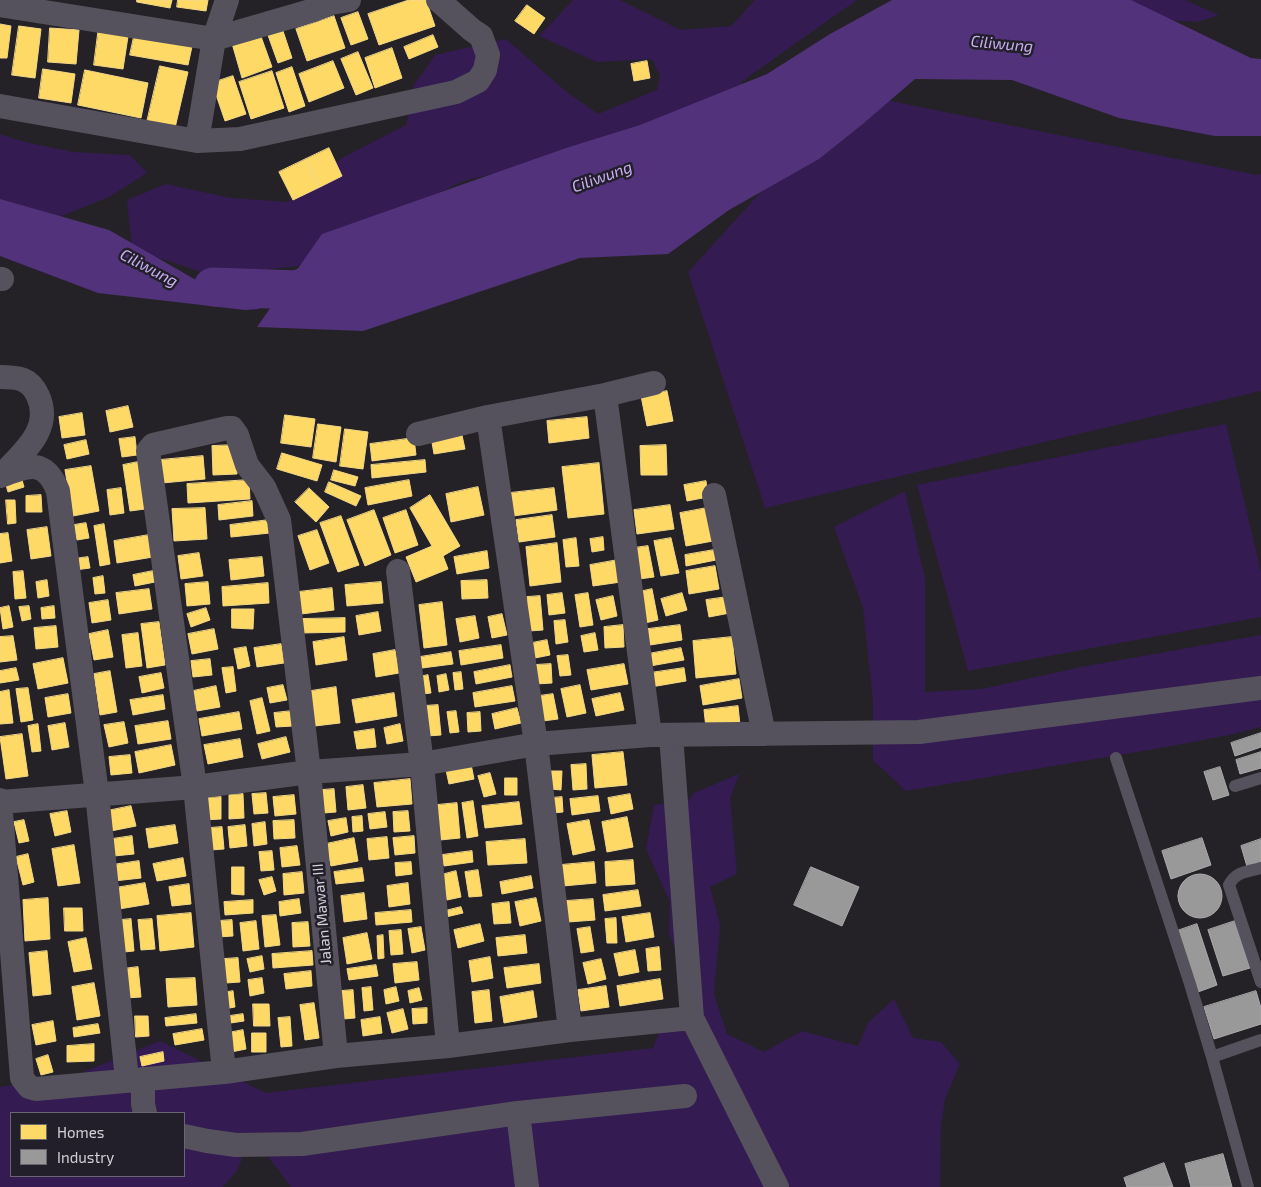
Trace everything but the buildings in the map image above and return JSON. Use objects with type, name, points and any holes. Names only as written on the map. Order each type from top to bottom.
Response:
[{"type":"street","points":[[197,141],[214,39],[227,0]]},
{"type":"street","points":[[0,106],[197,141],[240,139],[456,92],[478,81],[485,70],[488,55],[481,36],[438,0]]},
{"type":"street","points":[[0,5],[214,39],[314,10],[336,1]]},
{"type":"street","points":[[0,377],[18,378],[28,382],[36,391],[43,413],[42,426],[36,438],[2,475]]},
{"type":"street","points":[[418,434],[488,417],[605,395],[654,383]]},
{"type":"street","points":[[605,395],[660,735],[692,1018],[777,1187]]},
{"type":"street","points":[[488,417],[536,744],[570,1030]]},
{"type":"street","name":"Jalan Mawar III","points":[[224,1072],[195,787],[148,451],[152,445],[227,428],[232,428],[237,434],[248,465],[264,487],[279,520],[309,772],[336,1056]]},
{"type":"street","points":[[2,475],[20,469],[39,467],[47,471],[58,491],[135,1079],[145,1112]]},
{"type":"street","points":[[714,495],[764,734]]},
{"type":"street","points":[[398,570],[422,764],[448,1046]]},
{"type":"street","points":[[692,1018],[570,1030],[448,1046],[336,1056],[224,1072],[36,1089],[29,1087],[22,1078],[0,801],[195,787],[309,772],[422,764],[536,744],[660,735],[919,732],[1261,688]]},
{"type":"street","points":[[185,1136],[236,1145],[302,1144],[518,1113],[685,1096]]},
{"type":"street","points":[[518,1113],[527,1187]]},
{"type":"lane","points":[[1116,758],[1169,917],[1212,1057],[1248,1187]]},
{"type":"lane","points":[[1235,786],[1261,778]]},
{"type":"lane","points":[[1261,868],[1238,874],[1229,885],[1261,982]]},
{"type":"lane","points":[[1212,1057],[1261,1040]]},
{"type":"shaded area","points":[[573,0],[620,0],[681,30],[731,26],[755,0],[857,0],[741,82],[743,86],[615,145],[467,180],[360,228],[298,266],[210,275],[132,249],[127,200],[166,184],[231,198],[288,202],[342,158],[406,125],[414,85],[435,55],[506,39],[568,93],[598,114],[657,90],[660,75],[652,59],[597,62],[539,36]]},
{"type":"shaded area","points":[[1109,0],[1185,0],[1219,15],[1197,22],[1162,20]]},
{"type":"shaded area","points":[[851,93],[1257,175],[1261,174],[1261,391],[765,508],[688,272]]},
{"type":"shaded area","points":[[0,134],[25,142],[73,152],[130,155],[147,173],[109,197],[44,223],[0,215]]},
{"type":"shaded area","points":[[1226,424],[1261,572],[1261,617],[968,671],[917,485]]},
{"type":"shaded area","points":[[905,491],[925,579],[925,692],[982,689],[1081,667],[1261,635],[1261,727],[1172,746],[906,791],[873,760],[873,701],[863,608],[834,527]]},
{"type":"shaded area","points":[[739,774],[730,798],[737,874],[710,887],[720,925],[714,994],[727,1034],[764,1052],[802,1031],[858,1046],[868,1023],[894,999],[913,1038],[941,1042],[960,1064],[945,1099],[941,1126],[940,1187],[291,1187],[251,1134],[238,1169],[223,1187],[0,1187],[0,1087],[79,1074],[160,1041],[266,1093],[653,1048],[662,1025],[689,1020],[686,973],[669,934],[670,902],[646,849],[654,805],[688,801],[694,793]]},
{"type":"water","points":[[892,0],[1131,0],[1251,58],[1261,59],[1261,136],[1215,136],[1119,118],[1012,80],[915,79],[819,159],[729,210],[668,254],[580,258],[363,331],[257,327],[322,234],[566,148],[640,125],[767,74],[830,34]]},
{"type":"water","points":[[0,199],[109,230],[196,280],[269,279],[259,309],[245,310],[98,293],[0,256]]},
{"type":"waterway","name":"Ciliwung","points":[[213,287],[298,290],[333,273]]}]
